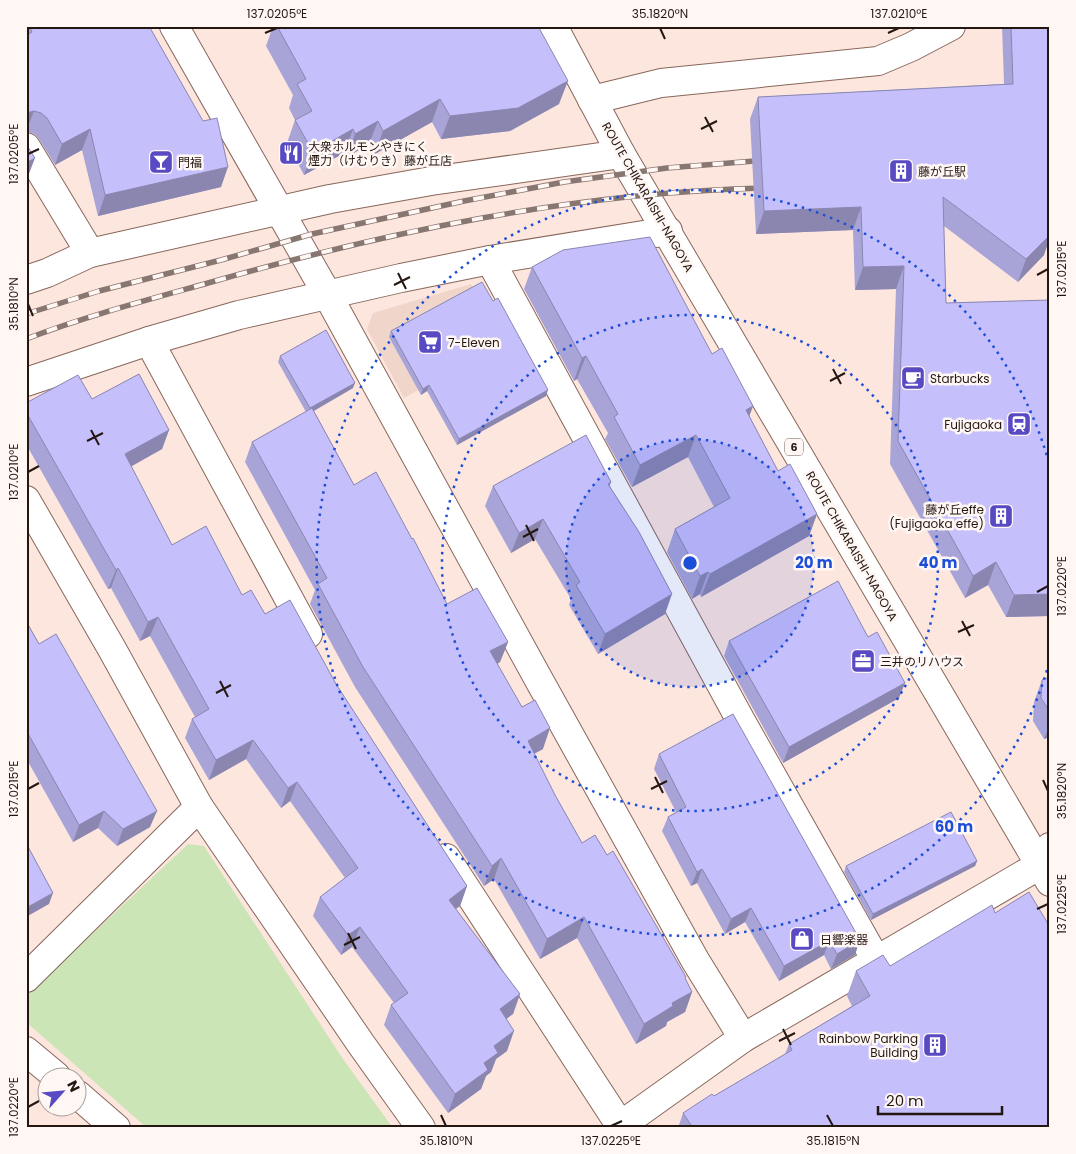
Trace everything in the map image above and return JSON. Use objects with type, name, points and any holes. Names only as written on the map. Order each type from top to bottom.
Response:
[{"type":"street","points":[[174,26],[327,294],[695,960],[743,1038]]},
{"type":"street","name":"ROUTE CHIKARAISHI-NAGOYA","points":[[553,26],[621,154],[1046,865]]},
{"type":"street","points":[[592,100],[661,83],[878,61],[911,47],[951,26]]},
{"type":"street","points":[[26,147],[90,253]]},
{"type":"street","points":[[26,280],[47,273],[90,253],[330,199],[431,181],[621,154]]},
{"type":"street","points":[[26,382],[149,341],[239,314],[490,260],[668,231]]},
{"type":"street","points":[[490,260],[741,722],[876,960]]},
{"type":"street","points":[[149,341],[318,652]]},
{"type":"street","points":[[26,500],[112,649],[199,807],[361,1044],[421,1128]]},
{"type":"street","points":[[26,978],[199,807]]},
{"type":"street","points":[[431,835],[619,1126],[743,1038],[876,960],[1046,865]]},
{"type":"street","points":[[26,1051],[44,1066]]},
{"type":"street","points":[[88,1104],[116,1128]]},
{"type":"shaded area","points":[[471,284],[505,342],[404,398],[367,329],[373,313]]},
{"type":"green space","points":[[188,844],[204,846],[343,1059],[393,1128],[147,1128],[88,1076],[88,1066],[76,1066],[26,1022],[26,996]]},
{"type":"building","points":[[29,26],[149,26],[203,121],[217,118],[228,167],[105,195],[90,129],[62,144],[47,118],[41,113],[34,111],[26,113],[26,36],[32,32]]},
{"type":"building","points":[[277,26],[538,26],[568,81],[518,108],[450,116],[440,99],[383,131],[378,121],[355,134],[353,129],[313,152],[295,120],[312,111],[297,84],[306,79]]},
{"type":"building","points":[[1011,26],[1050,26],[1050,235],[1026,259],[943,197],[946,303],[1050,300],[1050,594],[1014,595],[996,562],[973,576],[898,441],[904,266],[863,267],[861,207],[764,211],[758,97],[1013,84]]},
{"type":"building","points":[[26,144],[35,158],[26,163]]},
{"type":"building","points":[[650,237],[712,354],[722,348],[753,406],[746,410],[778,471],[790,464],[817,514],[710,574],[708,572],[700,576],[675,529],[730,498],[696,435],[640,465],[614,417],[618,414],[586,356],[582,358],[532,267],[563,250]]},
{"type":"building","points":[[482,282],[493,301],[498,298],[548,390],[459,439],[429,385],[423,389],[391,331]]},
{"type":"building","points":[[326,330],[355,383],[310,408],[280,356]]},
{"type":"building","points":[[139,374],[169,430],[125,454],[172,545],[206,526],[242,595],[251,590],[265,614],[290,600],[336,684],[467,886],[449,900],[520,994],[500,1009],[514,1031],[494,1046],[498,1053],[484,1063],[488,1070],[455,1094],[391,1005],[408,993],[360,927],[348,935],[320,897],[358,868],[297,782],[288,788],[253,740],[216,760],[192,719],[209,709],[158,617],[148,622],[118,568],[116,570],[26,412],[26,403],[78,375],[92,399]]},
{"type":"building","points":[[312,408],[354,485],[376,472],[447,604],[477,588],[508,642],[490,651],[522,707],[535,700],[550,728],[528,741],[555,795],[582,843],[595,835],[607,855],[613,851],[686,977],[692,992],[672,1003],[673,1006],[644,1024],[584,917],[547,939],[501,858],[492,866],[363,667],[318,584],[327,578],[252,442]]},
{"type":"building","points":[[586,435],[611,482],[608,484],[639,532],[672,594],[605,634],[576,585],[580,582],[543,519],[519,533],[493,486]]},
{"type":"building","points":[[838,581],[868,637],[877,632],[905,683],[789,747],[729,641]]},
{"type":"building","points":[[26,621],[39,644],[56,634],[157,811],[123,829],[104,811],[79,825],[26,730]]},
{"type":"building","points":[[1050,677],[1050,712],[1041,698],[1042,680]]},
{"type":"building","points":[[733,714],[860,940],[837,954],[829,941],[784,966],[751,908],[731,919],[702,869],[697,872],[668,817],[686,807],[659,754]]},
{"type":"building","points":[[951,812],[977,861],[873,914],[846,866]]},
{"type":"building","points":[[26,843],[53,893],[26,908]]},
{"type":"building","name":"Rainbow Parking Building","points":[[1029,892],[1050,927],[1050,1128],[693,1128],[683,1113],[712,1094],[714,1096],[792,1050],[789,1044],[870,996],[856,971],[883,955],[890,966],[992,905],[995,913]]},
{"type":"railway","points":[[26,314],[99,291],[221,260],[312,234],[464,201],[564,182],[667,168],[766,160]]},
{"type":"railway","points":[[26,339],[139,302],[277,264],[415,231],[555,206],[626,197],[768,188]]},
{"type":"place","name":"大衆ホルモンやきにく 煙力（けむりき）藤が丘店","points":[[291,153]]},
{"type":"place","name":"門福","points":[[161,162]]},
{"type":"place","name":"藤が丘駅","points":[[901,171]]},
{"type":"place","name":"7-Eleven","points":[[430,342]]},
{"type":"place","name":"Starbucks","points":[[913,378]]},
{"type":"place","name":"Fujigaoka","points":[[1019,424]]},
{"type":"place","name":"藤が丘effe (Fujigaoka effe)","points":[[1001,516]]},
{"type":"place","name":"三井のリハウス","points":[[863,661]]},
{"type":"place","name":"日響楽器","points":[[802,939]]},
{"type":"place","name":"Rainbow Parking Building","points":[[935,1045]]}]
